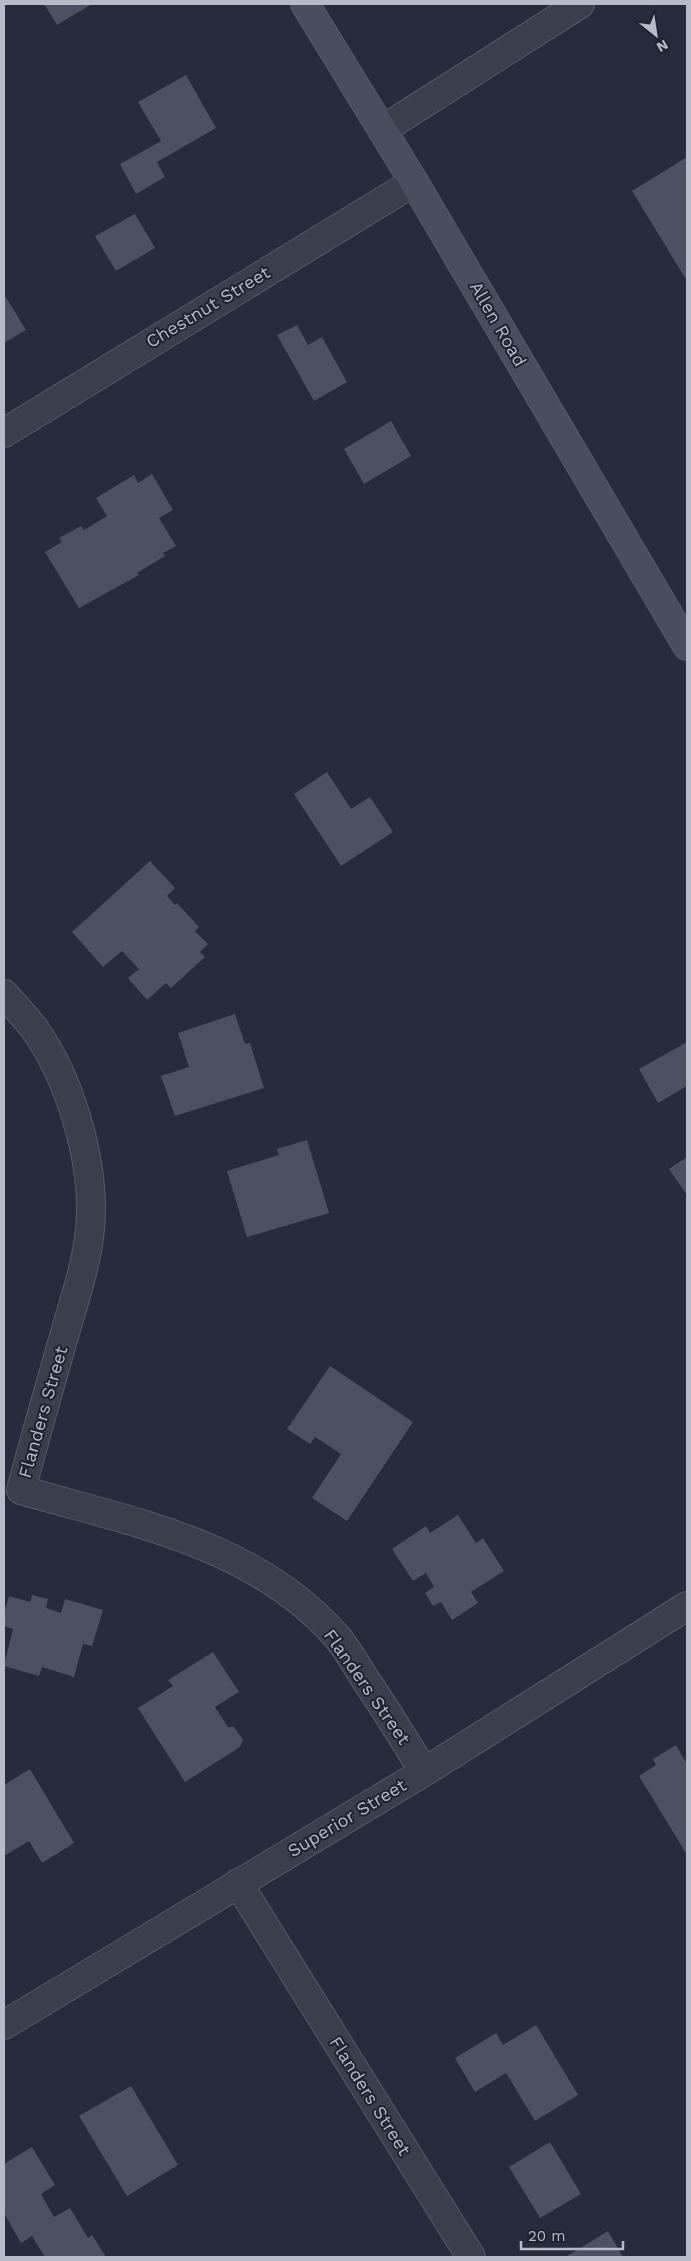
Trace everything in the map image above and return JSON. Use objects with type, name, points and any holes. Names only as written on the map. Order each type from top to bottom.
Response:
[{"type":"main road","name":"Allen Road","points":[[305,4],[414,182],[687,646]]},
{"type":"street","points":[[382,130],[580,4]]},
{"type":"street","name":"Chestnut Street","points":[[4,433],[414,182]]},
{"type":"street","name":"Flanders Street","points":[[4,994],[36,1032],[58,1069],[74,1112],[83,1144],[91,1187],[89,1241],[81,1278],[12,1488],[143,1526],[218,1551],[248,1566],[289,1591],[338,1639],[424,1772]]},
{"type":"street","name":"Superior Street","points":[[4,2025],[683,1617]]},
{"type":"street","name":"Flanders Street","points":[[238,1883],[470,2257]]},
{"type":"building","points":[[44,4],[92,4],[57,25]]},
{"type":"building","points":[[186,75],[216,128],[157,162],[165,177],[136,194],[120,164],[161,141],[138,102]]},
{"type":"building","points":[[687,157],[687,281],[632,191]]},
{"type":"building","points":[[135,214],[155,248],[116,271],[95,236]]},
{"type":"building","points":[[4,294],[26,330],[4,343]]},
{"type":"building","points":[[297,325],[308,345],[322,337],[347,382],[314,401],[277,335]]},
{"type":"building","points":[[391,421],[411,456],[364,484],[344,449]]},
{"type":"building","points":[[152,474],[173,510],[159,518],[176,546],[163,553],[165,556],[137,573],[139,575],[79,608],[45,552],[62,542],[59,538],[81,526],[84,530],[107,516],[96,498],[134,475],[138,483]]},
{"type":"building","points":[[327,772],[351,809],[370,797],[393,832],[341,866],[294,794]]},
{"type":"building","points":[[150,861],[175,888],[167,896],[175,905],[177,903],[199,927],[195,931],[208,944],[200,952],[205,957],[171,988],[166,983],[147,1000],[128,978],[139,969],[122,951],[103,967],[72,932]]},
{"type":"building","points":[[235,1014],[245,1044],[250,1043],[264,1088],[175,1116],[161,1076],[189,1067],[178,1033]]},
{"type":"building","points":[[687,1042],[687,1086],[658,1103],[639,1069]]},
{"type":"building","points":[[307,1140],[329,1213],[247,1237],[227,1171],[279,1155],[277,1149]]},
{"type":"building","points":[[687,1157],[687,1195],[669,1169]]},
{"type":"building","points":[[330,1366],[413,1422],[347,1521],[312,1498],[341,1454],[315,1437],[310,1444],[287,1429]]},
{"type":"building","points":[[458,1515],[476,1543],[483,1538],[504,1571],[471,1592],[478,1603],[452,1620],[441,1602],[433,1606],[425,1593],[434,1587],[426,1573],[413,1581],[392,1549],[426,1526],[430,1533]]},
{"type":"building","points":[[32,1595],[48,1599],[46,1608],[61,1613],[65,1599],[103,1610],[92,1646],[83,1644],[74,1677],[42,1667],[39,1676],[4,1666],[13,1629],[4,1626],[4,1613],[9,1596],[30,1602]]},
{"type":"building","points":[[213,1652],[239,1692],[215,1707],[228,1727],[234,1727],[243,1740],[240,1747],[185,1782],[138,1708],[173,1686],[168,1680]]},
{"type":"building","points":[[676,1745],[687,1764],[687,1855],[639,1776],[656,1765],[653,1759]]},
{"type":"building","points":[[30,1769],[74,1843],[42,1863],[29,1841],[4,1856],[4,1785]]},
{"type":"building","points":[[536,2025],[578,2095],[535,2121],[506,2073],[475,2092],[455,2058],[496,2033],[503,2045]]},
{"type":"building","points":[[131,2086],[178,2165],[127,2196],[79,2116]]},
{"type":"building","points":[[550,2142],[581,2194],[540,2218],[509,2167]]},
{"type":"building","points":[[32,2147],[55,2185],[41,2194],[54,2217],[70,2208],[88,2238],[92,2235],[106,2257],[45,2257],[32,2236],[21,2243],[4,2213],[4,2164]]},
{"type":"building","points":[[608,2231],[623,2257],[567,2256]]}]
